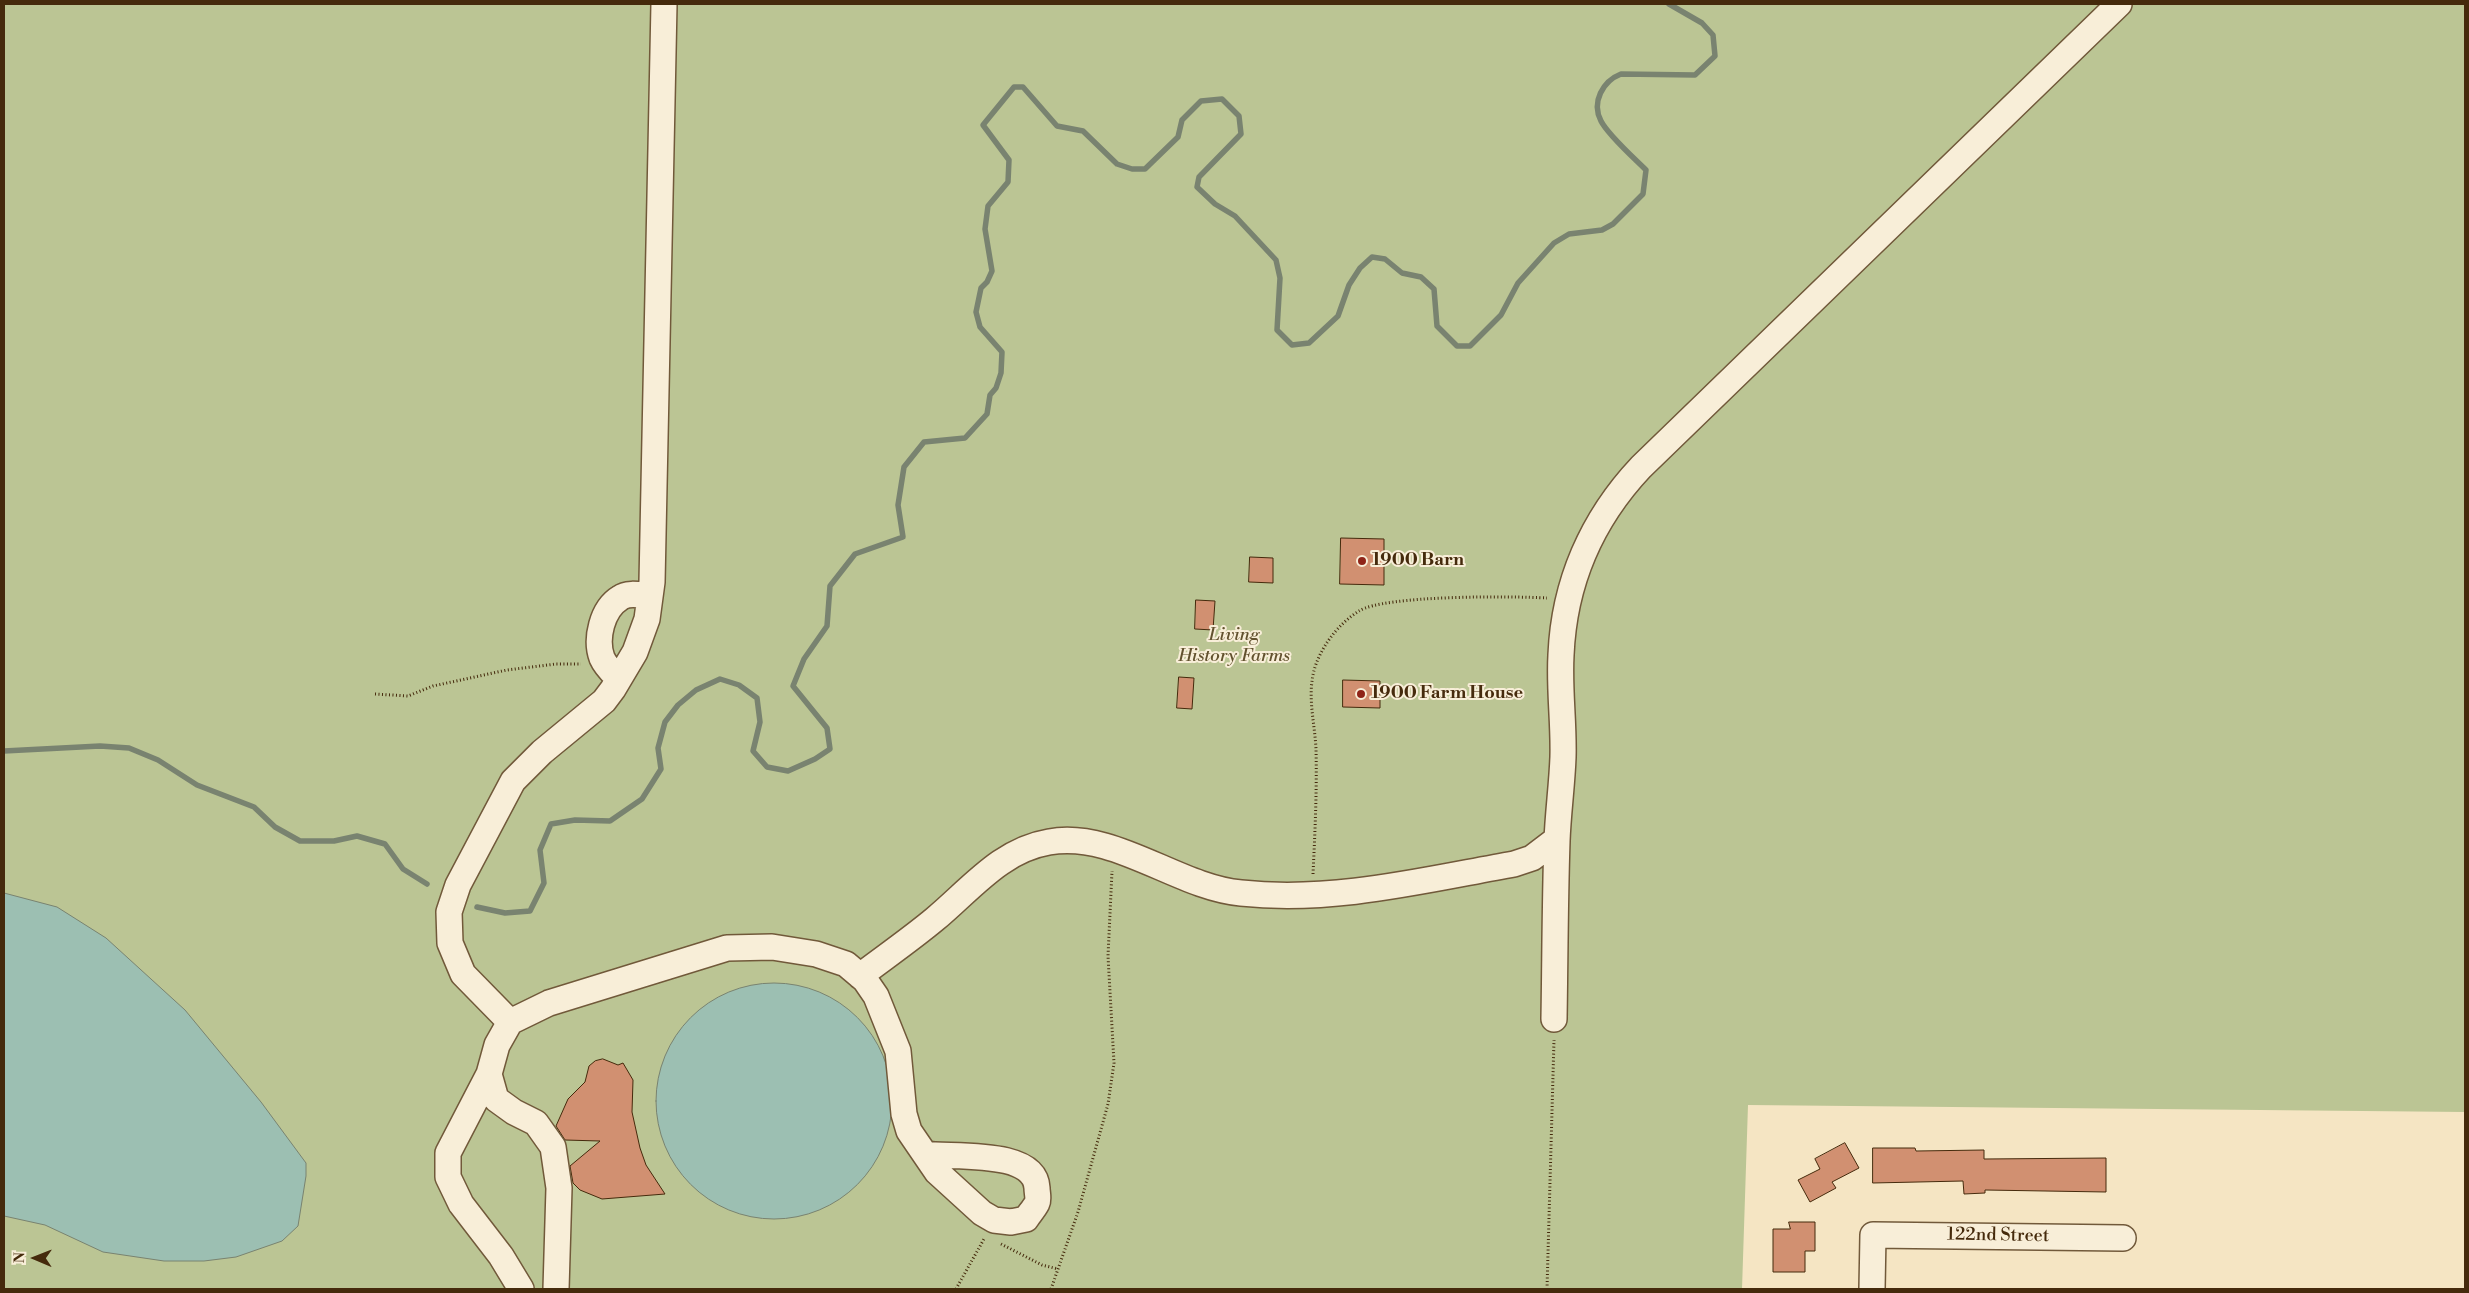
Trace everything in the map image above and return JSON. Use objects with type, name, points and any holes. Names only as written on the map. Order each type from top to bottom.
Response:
[{"type":"street","points":[[611,670],[635,652],[647,619],[652,582],[664,4]]},
{"type":"street","points":[[1554,1019],[1557,839],[1563,756],[1561,654],[1567,599],[1574,572],[1598,522],[1629,479],[2119,4]]},
{"type":"street","points":[[510,1022],[463,974],[450,943],[449,912],[458,885],[513,781],[542,752],[604,701],[611,670],[599,642],[602,625],[610,608],[620,597],[635,594],[650,596]]},
{"type":"street","points":[[860,976],[935,919],[994,866],[1015,853],[1049,842],[1073,840],[1114,850],[1200,883],[1239,893],[1312,896],[1393,886],[1514,864],[1532,858],[1557,839]]},
{"type":"street","points":[[520,1289],[501,1256],[461,1204],[448,1177],[448,1153],[472,1109],[488,1074],[497,1045],[510,1022],[549,1003],[727,948],[772,947],[816,954],[846,964],[860,976],[876,996],[890,1028],[898,1052],[904,1114],[909,1131],[937,1172],[982,1213],[990,1227],[1026,1219],[1038,1202],[1037,1181],[1027,1168],[990,1157],[945,1157],[925,1154]]},
{"type":"street","points":[[488,1074],[496,1099],[514,1112],[536,1123],[553,1147],[559,1188],[556,1289]]},
{"type":"street","points":[[459,1131],[476,1117],[496,1111],[514,1112]]},
{"type":"street","name":"122nd Street","points":[[1872,1289],[1873,1235],[2123,1238]]},
{"type":"path","points":[[1312,896],[1316,782],[1312,681],[1318,659],[1328,642],[1360,610],[1388,603],[1441,599],[1530,597],[1567,599]]},
{"type":"path","points":[[375,694],[408,696],[433,686],[507,670],[611,670]]},
{"type":"path","points":[[1051,1289],[1103,1129],[1114,1063],[1114,1033],[1108,956],[1114,850]]},
{"type":"path","points":[[1547,1289],[1554,1019]]},
{"type":"path","points":[[956,1289],[990,1227],[1042,1265],[1058,1268]]},
{"type":"green space","name":"Living History Farms","points":[[4,4],[2465,4],[2465,1112],[1748,1105],[1742,1289],[4,1289]]},
{"type":"shaded area","points":[[4,893],[57,907],[106,938],[185,1010],[261,1102],[306,1163],[306,1176],[298,1226],[282,1241],[236,1257],[204,1261],[164,1261],[103,1252],[45,1225],[4,1216]]},
{"type":"shaded area","points":[[774,983],[808,988],[819,992],[849,1010],[865,1026],[878,1046],[887,1067],[892,1101],[887,1135],[883,1146],[865,1176],[849,1192],[829,1205],[808,1214],[774,1219],[740,1214],[729,1210],[699,1192],[683,1176],[670,1156],[661,1135],[656,1101],[661,1067],[665,1056],[683,1026],[699,1010],[719,997],[740,988]]},
{"type":"building","name":"1900 Barn","points":[[1341,538],[1384,539],[1384,585],[1340,584]]},
{"type":"building","points":[[1250,557],[1273,558],[1273,583],[1249,582]]},
{"type":"building","points":[[1196,600],[1215,601],[1213,630],[1195,629]]},
{"type":"building","points":[[1179,677],[1194,678],[1192,709],[1177,708]]},
{"type":"building","name":"1900 Farm House","points":[[1343,680],[1380,681],[1380,708],[1343,707]]},
{"type":"building","points":[[603,1059],[618,1065],[623,1063],[633,1080],[632,1112],[640,1148],[646,1165],[665,1194],[602,1199],[580,1190],[573,1183],[570,1166],[600,1141],[565,1140],[556,1126],[568,1099],[585,1082],[589,1066],[595,1061]]},
{"type":"building","points":[[1845,1143],[1859,1168],[1832,1182],[1836,1188],[1810,1202],[1798,1180],[1820,1169],[1815,1159]]},
{"type":"building","points":[[1873,1148],[1915,1148],[1916,1151],[1984,1150],[1984,1159],[2106,1158],[2106,1192],[1985,1190],[1985,1193],[1964,1194],[1963,1181],[1873,1183]]},
{"type":"building","points":[[1789,1222],[1815,1222],[1815,1251],[1805,1251],[1805,1272],[1773,1272],[1773,1229],[1790,1229]]},
{"type":"waterway","points":[[477,907],[505,913],[530,911],[544,883],[540,850],[551,824],[575,820],[610,821],[642,799],[661,769],[658,748],[665,722],[678,705],[696,690],[720,679],[739,685],[757,698],[760,722],[753,751],[767,767],[788,771],[815,759],[830,749],[827,728],[793,686],[804,659],[827,626],[830,586],[855,554],[903,537],[898,505],[904,467],[924,442],[965,438],[987,414],[990,395],[996,388],[1001,373],[1002,352],[980,327],[976,312],[981,288],[987,282],[992,271],[985,229],[988,206],[1008,182],[1009,160],[983,125],[1014,87],[1023,87],[1057,126],[1083,131],[1117,164],[1132,169],[1145,169],[1178,137],[1182,120],[1201,101],[1222,99],[1239,116],[1241,134],[1199,177],[1197,187],[1215,204],[1235,216],[1276,260],[1280,278],[1277,330],[1292,345],[1309,343],[1338,316],[1349,285],[1360,268],[1372,257],[1385,259],[1402,273],[1421,277],[1434,289],[1437,326],[1457,346],[1470,346],[1501,315],[1518,283],[1554,243],[1569,234],[1602,230],[1613,224],[1643,194],[1646,170],[1604,127],[1597,107],[1600,93],[1604,87],[1621,74],[1695,75],[1715,56],[1713,35],[1702,23],[1669,4]]},
{"type":"waterway","points":[[4,751],[100,746],[129,748],[158,760],[197,785],[254,807],[275,827],[300,841],[334,841],[357,836],[385,844],[403,869],[427,884]]},
{"type":"place","name":"1900 Barn","points":[[1362,561]]},
{"type":"place","name":"1900 Farm House","points":[[1361,694]]}]
